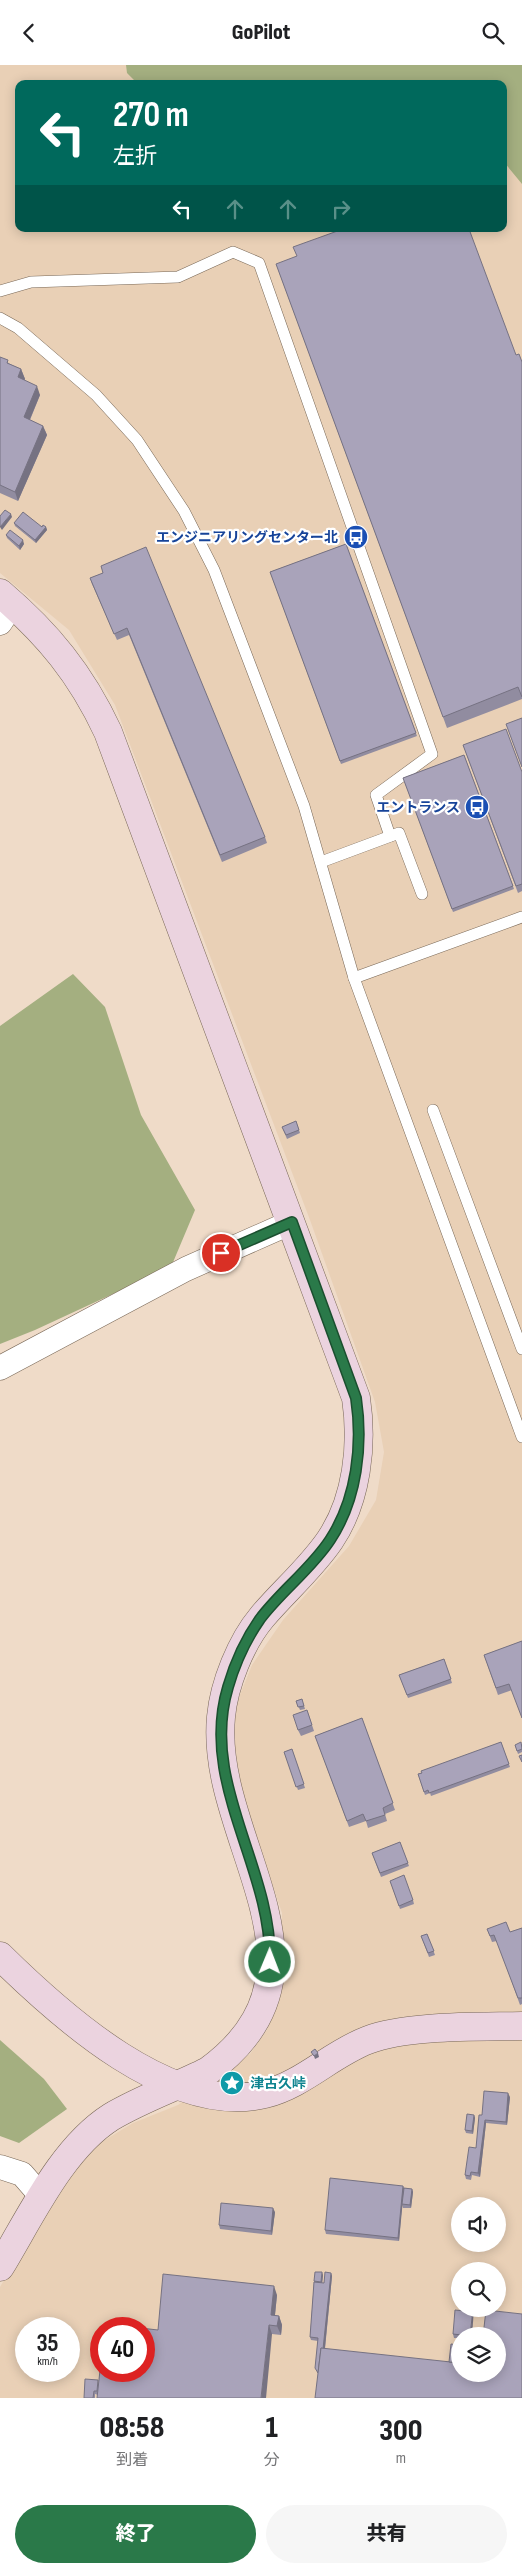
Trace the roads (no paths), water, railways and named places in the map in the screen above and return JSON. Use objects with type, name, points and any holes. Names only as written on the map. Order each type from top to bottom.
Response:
[{"type":"street","points":[[0,2267],[42,2197],[69,2157],[91,2133],[110,2118],[208,2071],[227,2055],[254,2021],[268,1983],[271,1934],[265,1907],[222,1764],[221,1716],[228,1687],[238,1659],[261,1619],[330,1539],[348,1501],[357,1465],[359,1442],[356,1398],[108,732],[96,706],[54,644],[4,607]]},
{"type":"street","points":[[0,1368],[186,1269],[292,1222]]},
{"type":"street","points":[[0,1956],[38,1993],[101,2044],[177,2086],[210,2095],[227,2097],[264,2094],[291,2085],[369,2040],[400,2033],[522,2027]]},
{"type":"street","points":[[0,2167],[22,2174],[42,2197]]},
{"type":"lane","points":[[0,291],[31,282],[178,277],[233,252],[259,263],[432,754],[376,795],[390,836]]},
{"type":"lane","points":[[0,318],[18,328],[96,395],[137,440],[184,511],[214,570],[304,805],[354,978],[522,1437]]},
{"type":"lane","points":[[321,862],[399,833],[422,894]]},
{"type":"lane","points":[[354,978],[522,917]]},
{"type":"lane","points":[[433,1110],[522,1349]]},
{"type":"place","name":"エンジニアリングセンター北","points":[[356,537]]},
{"type":"place","name":"エントランス","points":[[477,807]]},
{"type":"place","name":"津古久峠","points":[[232,2083]]}]
